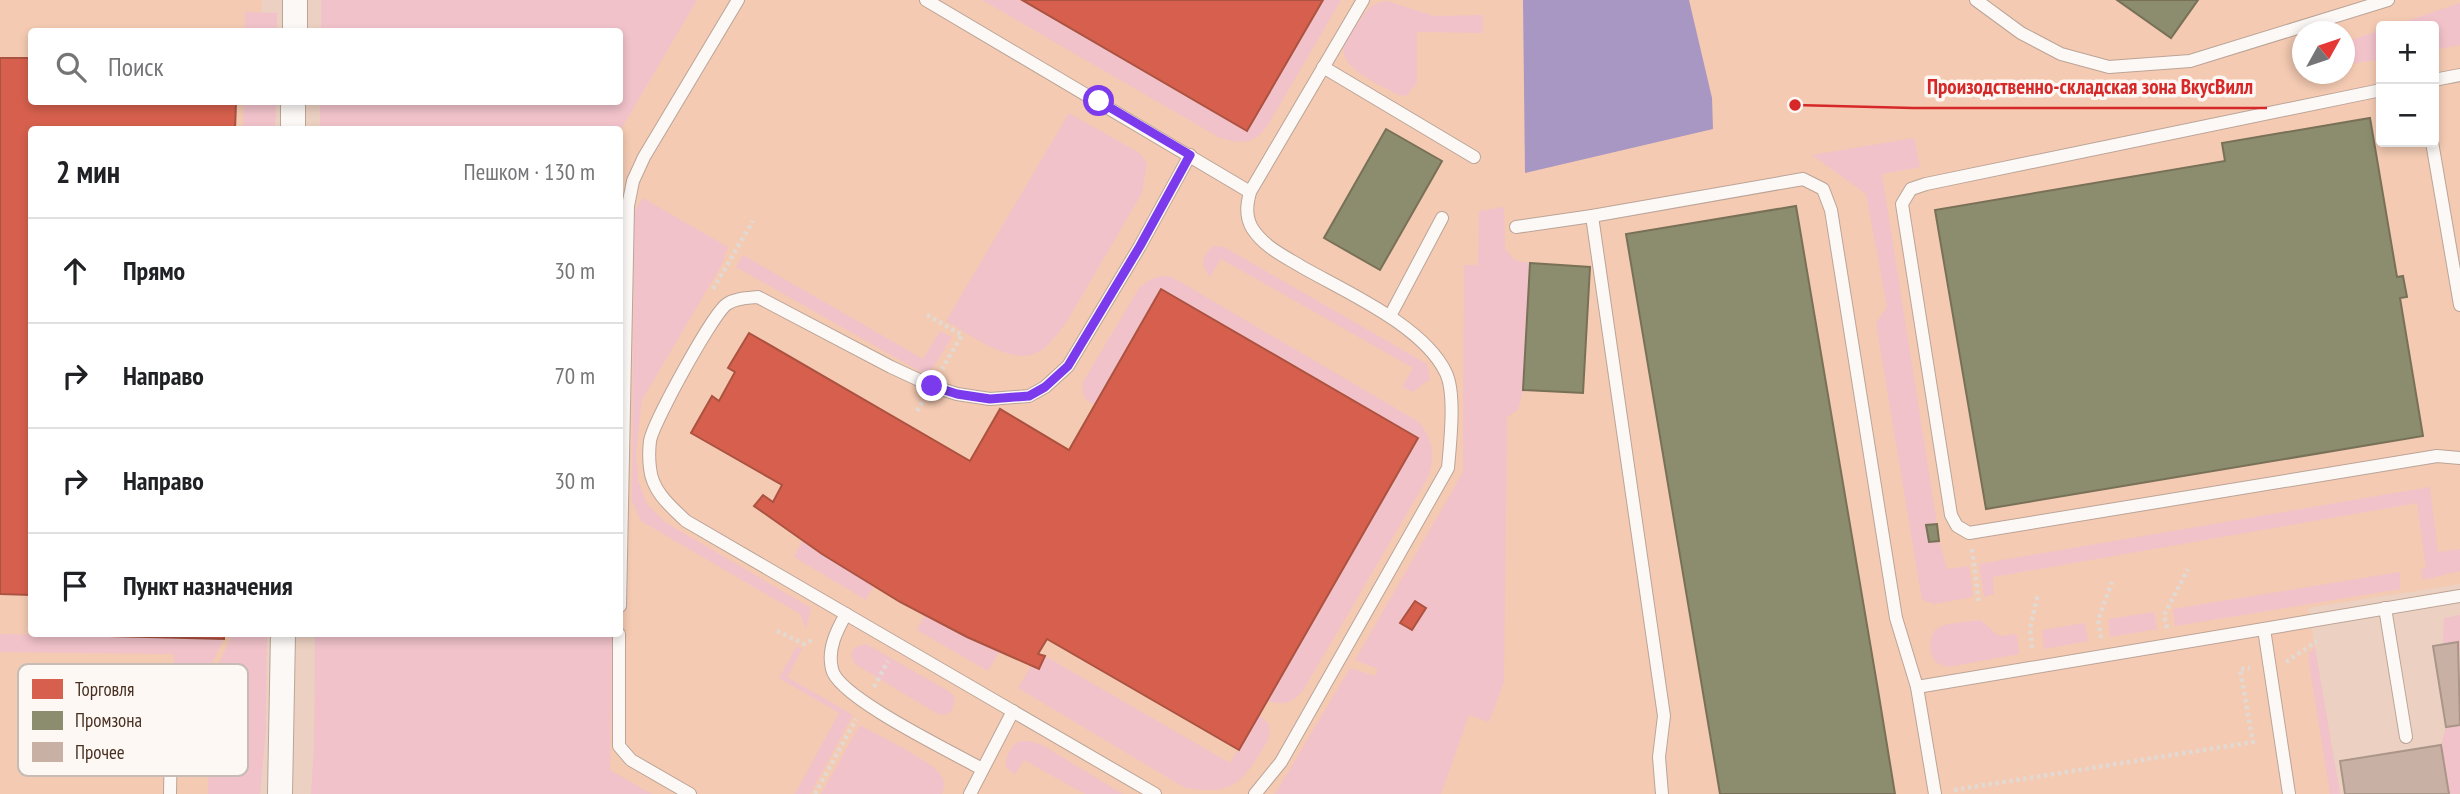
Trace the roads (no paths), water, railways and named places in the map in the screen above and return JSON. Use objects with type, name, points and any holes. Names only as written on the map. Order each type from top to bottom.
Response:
[{"type":"street","points":[[295,0],[295,28]]},
{"type":"street","points":[[293,105],[293,126]]},
{"type":"street","points":[[280,794],[283,637]]},
{"type":"lane","points":[[623,461],[628,219],[633,181],[643,157],[738,0]]},
{"type":"lane","points":[[926,0],[1250,192]]},
{"type":"lane","points":[[1255,794],[1281,762],[1448,468],[1451,430],[1447,374],[1431,348],[1390,316],[1271,249],[1252,228],[1246,209],[1250,192],[1363,0]]},
{"type":"lane","points":[[1976,0],[2021,33],[2061,54],[2109,67],[2190,61],[2388,0]]},
{"type":"lane","points":[[1323,67],[1475,158]]},
{"type":"lane","points":[[2439,79],[2460,75]]},
{"type":"lane","points":[[2376,91],[1911,189],[1902,204],[1951,515],[1957,526],[1969,533],[2437,456],[2460,458]]},
{"type":"lane","points":[[2433,147],[2460,305]]},
{"type":"lane","points":[[1156,794],[686,520],[667,503],[655,486],[650,470],[650,441],[657,419],[713,321],[725,305],[740,299],[758,297],[932,386],[957,394],[990,399],[1029,396],[1068,366],[1140,246],[1190,155]]},
{"type":"lane","points":[[1516,227],[1804,179],[1823,189],[1831,210],[1896,618],[1917,687],[1935,794]]},
{"type":"lane","points":[[1592,216],[1664,716],[1659,757],[1662,794]]},
{"type":"lane","points":[[1390,316],[1442,218]]},
{"type":"lane","points":[[1917,687],[2460,596]]},
{"type":"lane","points":[[2385,608],[2406,737]]},
{"type":"lane","points":[[846,614],[830,651],[832,672],[839,684],[865,704],[982,769]]},
{"type":"lane","points":[[2264,629],[2289,794]]},
{"type":"lane","points":[[619,637],[619,746],[631,760],[690,794]]},
{"type":"lane","points":[[970,794],[1013,711]]},
{"type":"lane","points":[[170,776],[170,794]]},
{"type":"place","name":"Произодственно-складская зона ВкусВилл","points":[[1795,105]]}]
